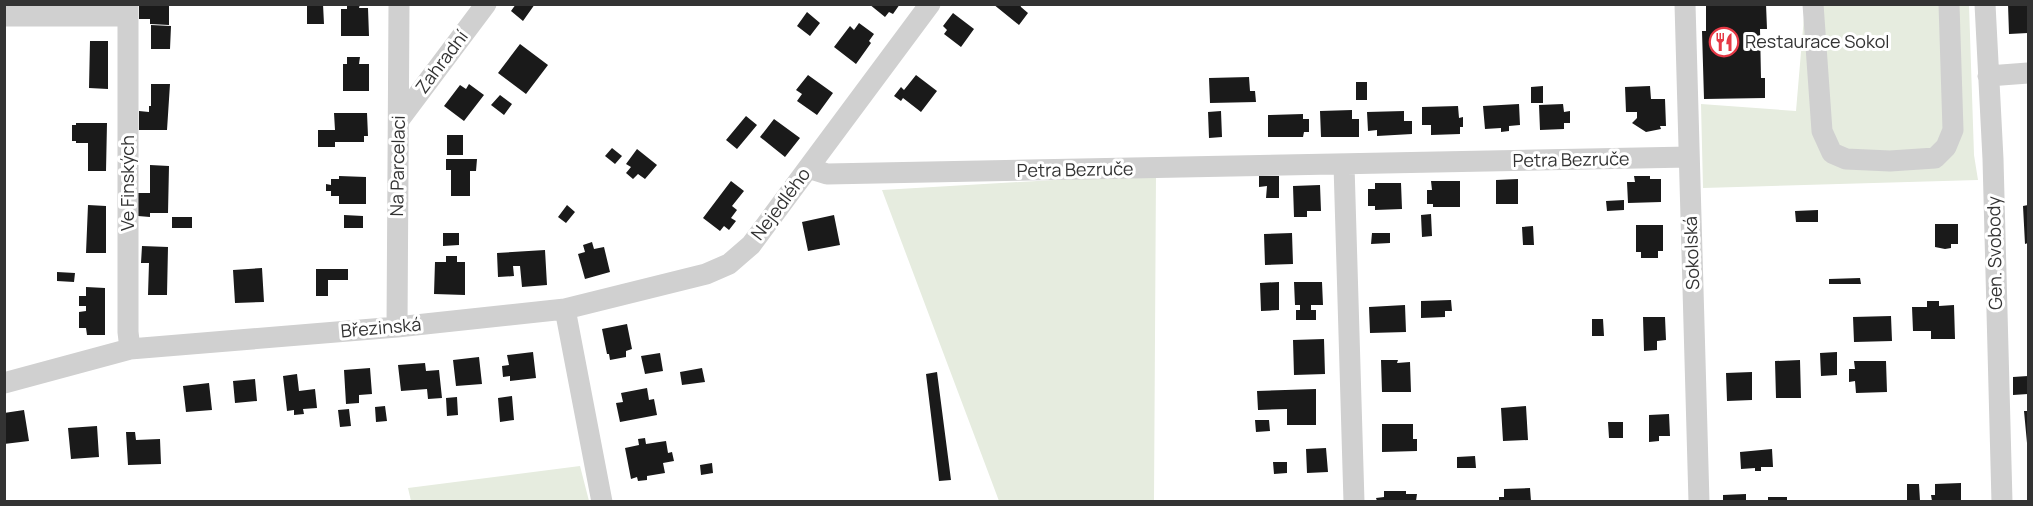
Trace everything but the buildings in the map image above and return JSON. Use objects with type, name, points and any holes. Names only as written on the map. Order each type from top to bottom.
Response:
[{"type":"street","name":"Na Parcelaci","points":[[397,327],[399,4]]},
{"type":"street","name":"Zahradní","points":[[399,120],[486,4]]},
{"type":"street","name":"Nejedlého","points":[[565,309],[706,274],[729,264],[751,244],[930,4]]},
{"type":"street","name":"Sokolská","points":[[1685,4],[1699,501]]},
{"type":"street","points":[[1813,4],[1822,131],[1832,153],[1846,159],[1890,161],[1935,158],[1946,147],[1953,130],[1949,4]]},
{"type":"street","name":"Gen. Svobody","points":[[1985,4],[1993,159],[2002,501]]},
{"type":"street","name":"Ve Finských","points":[[4,16],[128,10],[128,332],[130,349]]},
{"type":"street","points":[[1988,76],[2028,73]]},
{"type":"street","name":"Petra Bezruče","points":[[808,168],[827,174],[1689,157]]},
{"type":"street","points":[[1344,165],[1354,501]]},
{"type":"street","points":[[565,309],[602,501]]},
{"type":"street","name":"Březinská","points":[[4,383],[130,349],[397,327],[565,309]]},
{"type":"shaded area","points":[[1805,5],[1969,5],[1974,155],[1978,180],[1703,188],[1701,104],[1796,111]]},
{"type":"shaded area","points":[[1156,174],[1154,501],[999,501],[882,190]]},
{"type":"shaded area","points":[[580,466],[589,501],[411,501],[408,488]]},
{"type":"place","name":"Restaurace Sokol","points":[[1724,42]]}]
